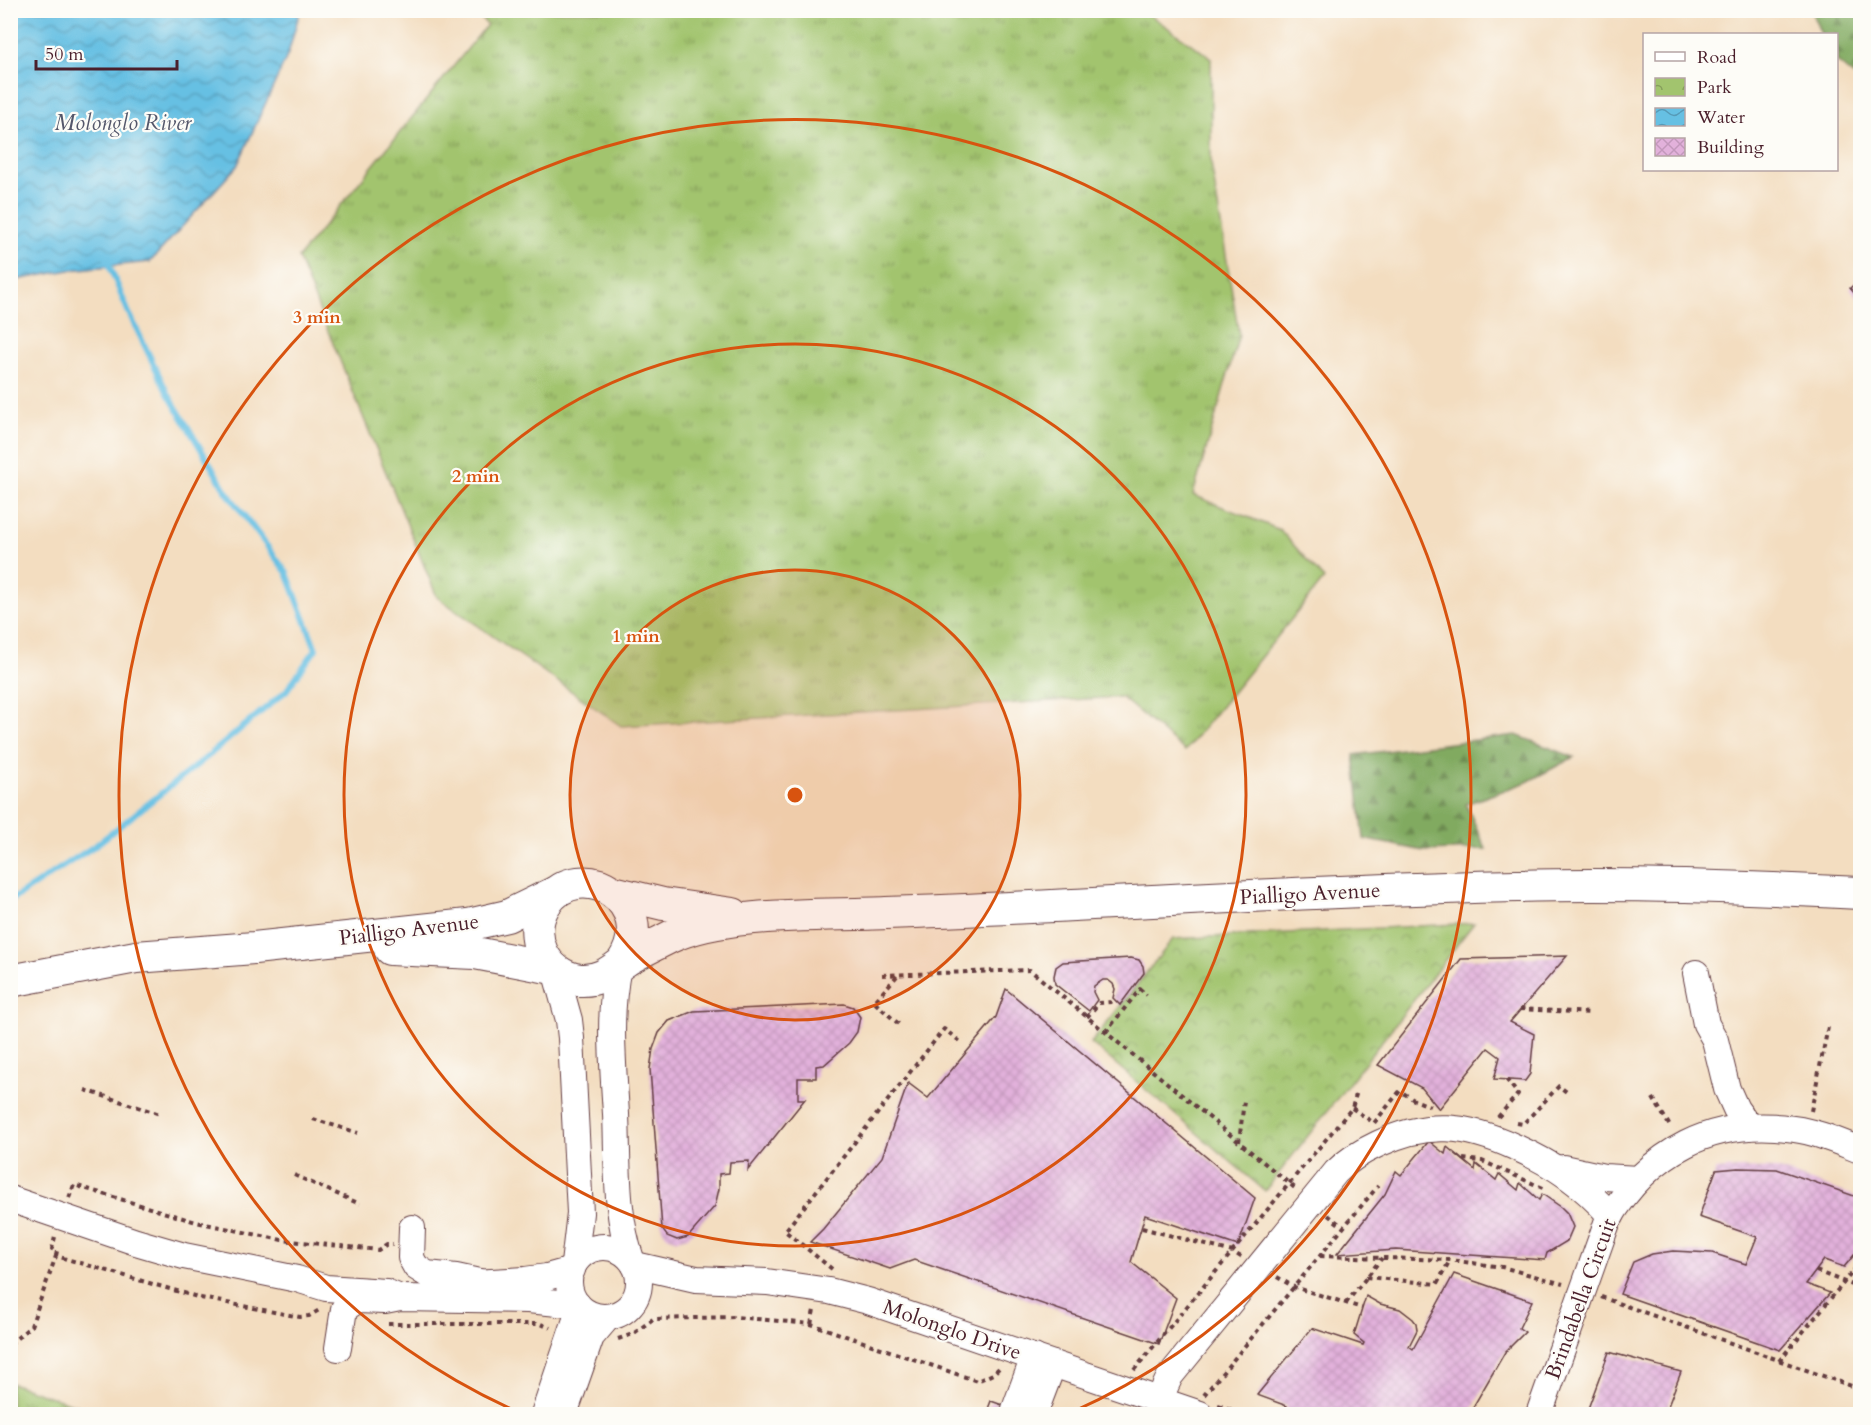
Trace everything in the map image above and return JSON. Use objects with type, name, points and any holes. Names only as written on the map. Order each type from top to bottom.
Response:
[{"type":"main road","points":[[585,883],[605,887],[627,906],[633,925],[632,945],[620,965],[592,980],[573,978],[554,969],[539,946],[537,929],[545,904],[557,892],[566,887],[585,883]]},
{"type":"main road","name":"Pialligo Avenue","points":[[620,965],[670,937],[687,931],[760,918],[1520,886],[1723,887],[1860,893]]},
{"type":"main road","name":"Pialligo Avenue","points":[[10,981],[136,957],[254,948],[478,923],[507,916],[557,892]]},
{"type":"main road","name":"Pialligo Avenue","points":[[613,892],[663,904],[760,918]]},
{"type":"main road","name":"Pialligo Avenue","points":[[254,948],[380,948],[456,951],[496,956],[554,969]]},
{"type":"street","points":[[297,1279],[329,1278],[458,1285],[478,1291],[588,1310],[627,1310],[638,1293],[639,1274],[625,1241],[620,1208],[611,1009],[620,965]]},
{"type":"street","points":[[554,969],[570,1030],[580,1213],[569,1284],[573,1299],[588,1310],[591,1336],[557,1414]]},
{"type":"street","points":[[1696,973],[1706,1024],[1704,1042],[1718,1131]]},
{"type":"street","points":[[1706,1024],[1715,1040],[1730,1096],[1749,1127]]},
{"type":"street","name":"Brindabella Circuit","points":[[1539,1414],[1603,1232],[1623,1197],[1638,1179],[1671,1152],[1690,1141],[1718,1131],[1749,1127],[1796,1129],[1860,1150]]},
{"type":"street","points":[[1159,1400],[1170,1376],[1344,1164],[1375,1145],[1411,1131],[1445,1128],[1472,1131],[1500,1140],[1551,1164],[1589,1175],[1615,1179],[1638,1179]]},
{"type":"street","points":[[1551,1164],[1577,1182],[1611,1216]]},
{"type":"street","points":[[10,1199],[176,1254],[297,1279],[326,1288],[386,1292],[400,1298]]},
{"type":"street","points":[[405,1233],[411,1258],[416,1267],[427,1274],[456,1277],[478,1291]]},
{"type":"street","points":[[405,1233],[404,1270],[414,1280],[428,1284]]},
{"type":"street","points":[[357,1290],[344,1294],[332,1304],[332,1347],[342,1314],[347,1305],[357,1300],[385,1300],[478,1291],[547,1277],[573,1267],[581,1256],[602,1247],[623,1252],[633,1262]]},
{"type":"street","name":"Molonglo Drive","points":[[633,1262],[696,1279],[751,1281],[829,1291],[867,1301],[1159,1400],[1200,1407]]},
{"type":"street","name":"Molonglo Drive","points":[[638,1293],[696,1279]]},
{"type":"street","points":[[1025,1412],[1043,1361]]},
{"type":"path","points":[[882,975],[1030,970],[1343,1227]]},
{"type":"path","points":[[898,975],[874,1002],[901,1026]]},
{"type":"path","points":[[1106,1032],[1140,989],[1147,995]]},
{"type":"path","points":[[1087,1017],[1099,1003],[1114,1000]]},
{"type":"path","points":[[1520,1009],[1591,1013]]},
{"type":"path","points":[[1809,1120],[1828,1027]]},
{"type":"path","points":[[834,1270],[785,1231],[944,1029],[962,1043]]},
{"type":"path","points":[[85,1090],[160,1114]]},
{"type":"path","points":[[1130,1375],[1352,1108],[1357,1091]]},
{"type":"path","points":[[1653,1098],[1675,1134]]},
{"type":"path","points":[[1239,1142],[1244,1101]]},
{"type":"path","points":[[313,1119],[358,1133]]},
{"type":"path","points":[[1463,1159],[1482,1161],[1545,1189]]},
{"type":"path","points":[[294,1175],[360,1204]]},
{"type":"path","points":[[56,1256],[57,1251],[52,1249],[74,1185],[196,1222],[282,1240],[378,1250],[405,1233]]},
{"type":"path","points":[[1200,1407],[1294,1287],[1378,1186]]},
{"type":"path","points":[[1142,1228],[1233,1252]]},
{"type":"path","points":[[1320,1256],[1450,1260],[1502,1267],[1583,1290],[1860,1389]]},
{"type":"path","points":[[1346,1303],[1382,1257]]},
{"type":"path","points":[[1366,1277],[1437,1284],[1450,1260]]},
{"type":"path","points":[[1779,1361],[1860,1263]]},
{"type":"path","points":[[1816,1271],[1860,1288]]},
{"type":"path","points":[[1294,1287],[1362,1308]]},
{"type":"path","points":[[478,1291],[480,1326]]},
{"type":"green space","points":[[475,11],[1144,11],[1211,58],[1211,163],[1239,335],[1193,495],[1280,530],[1324,579],[1185,751],[1121,697],[621,726],[437,597],[298,258],[487,25]]},
{"type":"green space","points":[[1811,11],[1860,11],[1860,81],[1838,63],[1838,33],[1821,33]]},
{"type":"green space","points":[[1516,735],[1574,757],[1527,782],[1466,804],[1486,849],[1424,851],[1364,839],[1354,755]]},
{"type":"green space","points":[[1474,923],[1265,1191],[1091,1043],[1173,939]]},
{"type":"green space","points":[[11,1383],[101,1414],[11,1414]]},
{"type":"water","name":"Molonglo River","points":[[11,10],[300,11],[288,54],[237,166],[150,262],[69,270],[11,281]]},
{"type":"building","points":[[1860,279],[1860,300],[1850,288]]},
{"type":"building","points":[[1567,956],[1510,1022],[1534,1034],[1530,1074],[1525,1081],[1494,1079],[1500,1057],[1488,1048],[1439,1109],[1422,1088],[1378,1065],[1461,959]]},
{"type":"building","points":[[1131,958],[1139,960],[1144,973],[1120,1005],[1113,998],[1115,989],[1108,980],[1103,980],[1094,986],[1093,992],[1097,1000],[1089,1011],[1055,984],[1056,967],[1063,962]]},
{"type":"building","points":[[1006,989],[1255,1198],[1238,1246],[1145,1215],[1131,1262],[1176,1298],[1159,1344],[914,1260],[890,1269],[810,1242],[882,1157],[908,1083],[928,1098],[996,1017]]},
{"type":"building","points":[[844,1004],[853,1007],[860,1017],[857,1032],[849,1043],[824,1065],[816,1066],[816,1078],[798,1078],[798,1099],[805,1099],[748,1170],[749,1161],[730,1162],[729,1173],[719,1174],[719,1189],[715,1206],[688,1237],[677,1240],[667,1236],[662,1229],[650,1069],[653,1049],[659,1033],[669,1021],[694,1011]]},
{"type":"building","points":[[1429,1141],[1445,1154],[1447,1147],[1475,1170],[1476,1164],[1496,1180],[1499,1174],[1518,1190],[1520,1183],[1539,1200],[1542,1194],[1561,1207],[1567,1213],[1573,1227],[1567,1241],[1547,1253],[1545,1260],[1396,1250],[1337,1254],[1385,1194],[1396,1171],[1401,1175]]},
{"type":"building","points":[[1777,1169],[1860,1198],[1860,1248],[1844,1267],[1824,1260],[1806,1284],[1830,1293],[1780,1350],[1620,1294],[1633,1262],[1652,1254],[1673,1251],[1712,1253],[1746,1264],[1757,1237],[1699,1217],[1716,1170]]},
{"type":"building","points":[[1454,1274],[1532,1301],[1519,1328],[1525,1332],[1505,1352],[1469,1414],[1284,1414],[1287,1406],[1257,1395],[1312,1328],[1363,1345],[1364,1343],[1354,1335],[1366,1296],[1380,1304],[1400,1309],[1413,1319],[1417,1330],[1409,1346],[1413,1349]]},
{"type":"building","points":[[1609,1352],[1681,1372],[1665,1414],[1586,1414]]},
{"type":"building","points":[[991,1401],[1028,1414],[986,1414]]},
{"type":"waterway","points":[[10,901],[96,845],[207,757],[286,691],[316,649],[287,573],[226,491],[167,392],[128,311],[107,260]]}]
